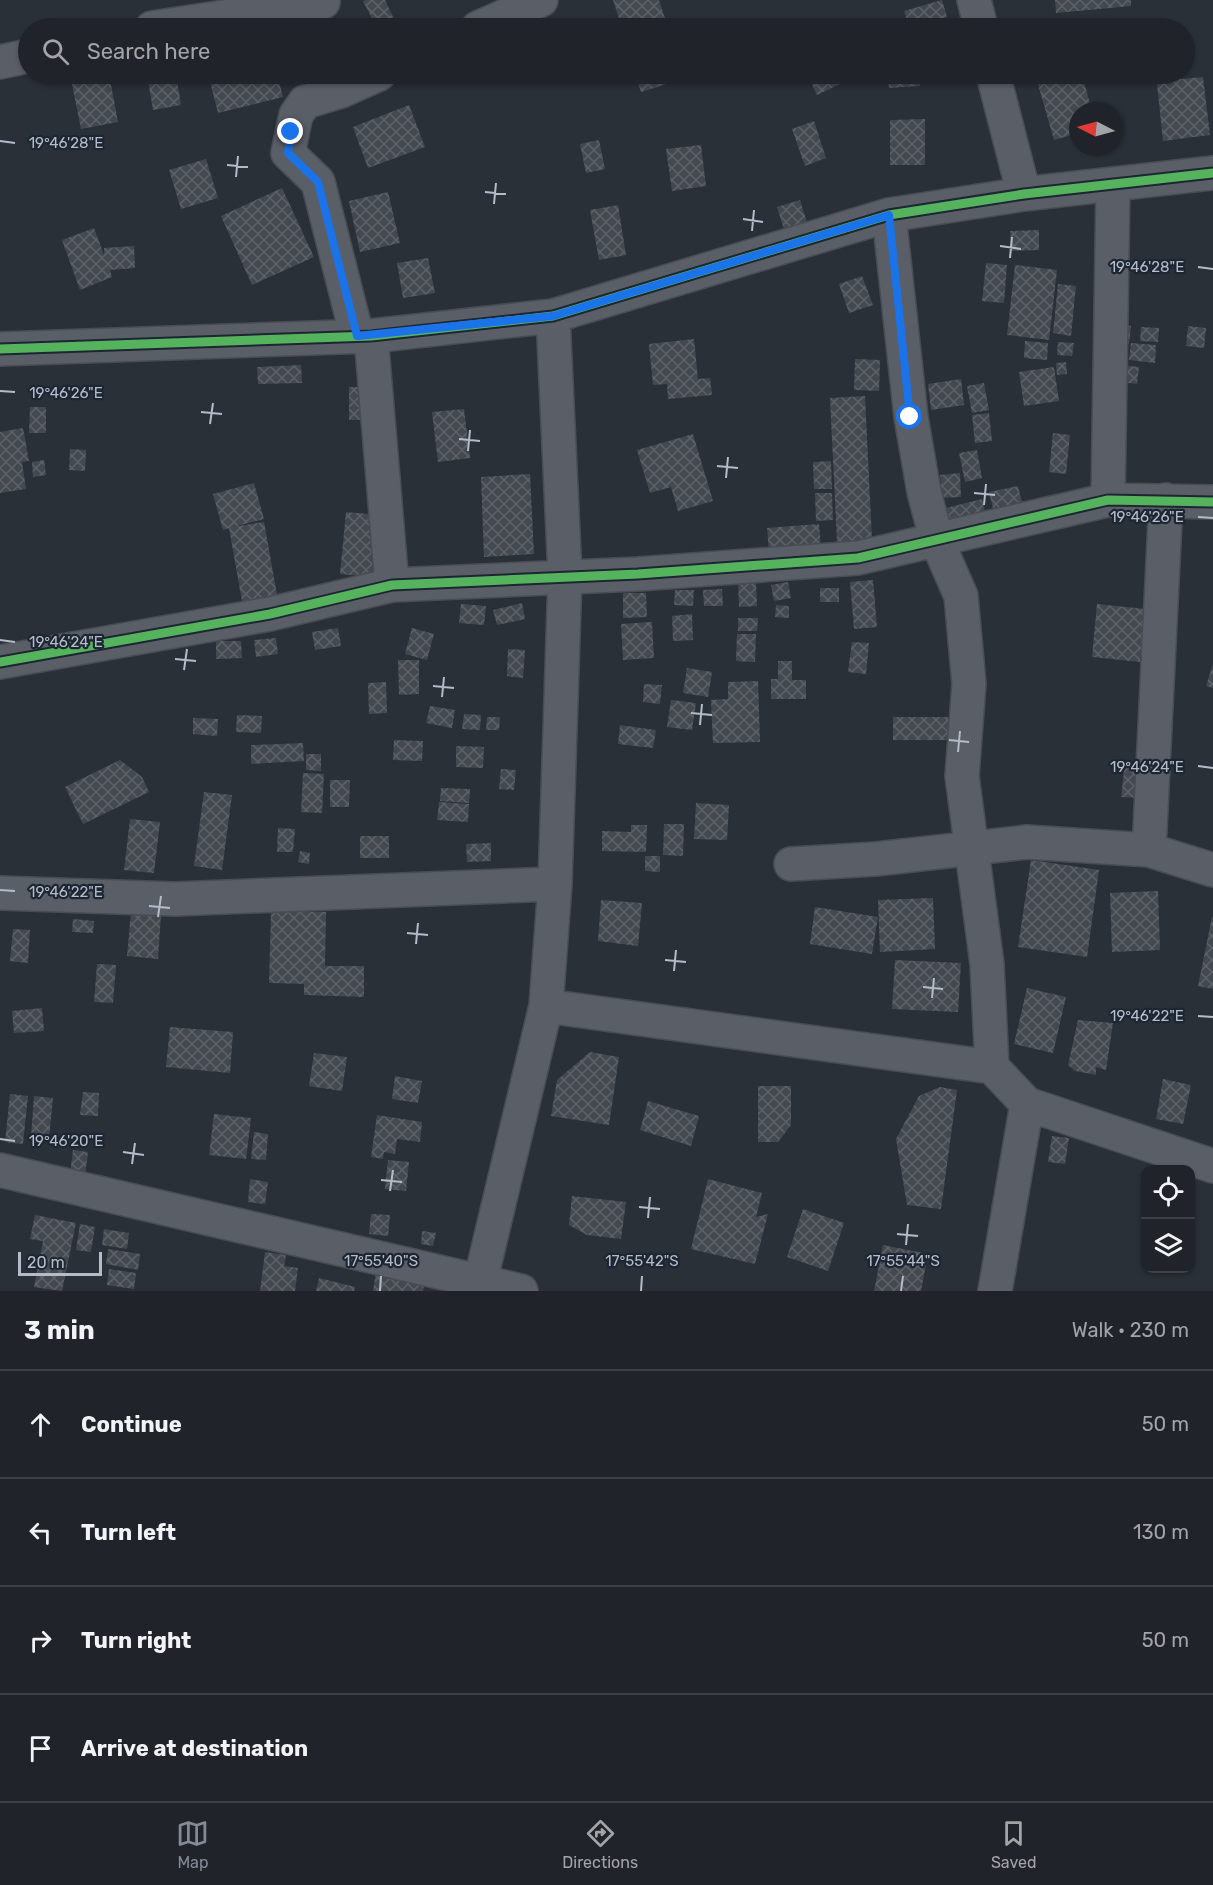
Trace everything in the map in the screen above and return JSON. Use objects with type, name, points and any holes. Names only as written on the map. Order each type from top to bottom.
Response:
[{"type":"street","points":[[500,18],[541,0]]},
{"type":"street","points":[[974,0],[978,18]]},
{"type":"street","points":[[159,18],[324,10]]},
{"type":"street","points":[[0,62],[18,58]]},
{"type":"street","points":[[336,84],[304,102],[296,115],[288,153],[318,182],[364,336],[392,585]]},
{"type":"street","points":[[996,84],[1024,194]]},
{"type":"street","points":[[0,349],[364,336],[553,316],[889,215],[1024,194],[1113,186],[1213,173]]},
{"type":"street","points":[[1108,500],[1113,186]]},
{"type":"street","points":[[889,215],[910,417],[937,541],[961,596],[969,684],[962,776],[987,964],[992,1067]]},
{"type":"street","points":[[480,1286],[546,1006],[555,884],[565,576],[553,316]]},
{"type":"street","points":[[0,662],[270,614],[392,585],[669,572],[858,558],[1108,500],[1213,502]]},
{"type":"street","points":[[1149,850],[1166,500]]},
{"type":"street","points":[[791,864],[973,849],[1027,842],[1149,850],[1213,870]]},
{"type":"street","points":[[0,893],[175,899],[555,884]]},
{"type":"street","points":[[546,1006],[992,1067],[1027,1104],[1213,1166]]},
{"type":"street","points":[[995,1291],[1027,1104]]},
{"type":"street","points":[[0,1170],[480,1286],[521,1291]]},
{"type":"building","points":[[385,0],[394,18],[372,18],[363,1]]},
{"type":"building","points":[[613,0],[659,0],[665,18],[619,18]]},
{"type":"building","points":[[942,0],[947,17],[906,18],[904,11]]},
{"type":"building","points":[[1055,0],[1131,0],[1131,6],[1056,13]]},
{"type":"building","points":[[1203,77],[1210,135],[1163,141],[1157,84],[1195,84],[1195,78]]},
{"type":"building","points":[[72,84],[111,84],[118,122],[81,129]]},
{"type":"building","points":[[149,84],[178,84],[181,105],[153,110]]},
{"type":"building","points":[[211,84],[280,84],[283,97],[218,113]]},
{"type":"building","points":[[638,84],[667,84],[641,92]]},
{"type":"building","points":[[812,84],[840,84],[817,95]]},
{"type":"building","points":[[889,84],[920,84],[920,86],[889,88]]},
{"type":"building","points":[[1038,84],[1085,84],[1090,102],[1069,102],[1069,136],[1054,140]]},
{"type":"building","points":[[409,105],[425,147],[368,168],[353,127]]},
{"type":"building","points":[[925,119],[925,165],[890,165],[890,120]]},
{"type":"building","points":[[814,121],[826,158],[805,166],[792,129]]},
{"type":"building","points":[[599,140],[605,169],[586,173],[580,144]]},
{"type":"building","points":[[701,145],[706,186],[672,191],[666,149]]},
{"type":"building","points":[[206,159],[218,198],[181,209],[169,170]]},
{"type":"building","points":[[282,188],[314,257],[252,285],[221,216]]},
{"type":"building","points":[[388,192],[400,243],[360,252],[349,201]]},
{"type":"building","points":[[800,200],[809,229],[786,236],[777,207]]},
{"type":"building","points":[[618,205],[626,255],[599,260],[590,210]]},
{"type":"building","points":[[94,228],[104,255],[104,248],[134,246],[135,268],[110,270],[112,277],[80,290],[62,240]]},
{"type":"building","points":[[1039,230],[1039,250],[1011,251],[1010,231]]},
{"type":"building","points":[[428,258],[435,293],[403,298],[397,263]]},
{"type":"building","points":[[986,263],[1007,265],[1004,303],[982,301]]},
{"type":"building","points":[[1015,265],[1057,270],[1049,340],[1007,335]]},
{"type":"building","points":[[862,276],[873,305],[849,313],[839,284]]},
{"type":"building","points":[[1058,284],[1076,286],[1071,336],[1053,333]]},
{"type":"building","points":[[1116,324],[1131,326],[1129,344],[1114,342]]},
{"type":"building","points":[[1188,326],[1206,328],[1204,348],[1186,346]]},
{"type":"building","points":[[1141,327],[1159,328],[1158,342],[1140,341]]},
{"type":"building","points":[[694,339],[698,379],[710,378],[712,395],[668,399],[667,384],[653,385],[649,344]]},
{"type":"building","points":[[1025,341],[1048,343],[1047,360],[1024,358]]},
{"type":"building","points":[[1058,342],[1074,343],[1072,356],[1057,355]]},
{"type":"building","points":[[1131,343],[1156,345],[1155,363],[1129,360]]},
{"type":"building","points":[[855,359],[880,360],[879,391],[854,390]]},
{"type":"building","points":[[1066,362],[1067,374],[1057,375],[1056,363]]},
{"type":"building","points":[[1113,364],[1139,367],[1137,384],[1111,381]]},
{"type":"building","points":[[301,365],[302,383],[258,384],[257,367]]},
{"type":"building","points":[[1054,367],[1059,401],[1024,406],[1019,372]]},
{"type":"building","points":[[961,379],[964,405],[931,410],[928,384]]},
{"type":"building","points":[[984,383],[989,410],[972,413],[967,386]]},
{"type":"building","points":[[349,387],[366,387],[366,420],[349,420]]},
{"type":"building","points":[[865,396],[872,540],[837,542],[830,398]]},
{"type":"building","points":[[30,407],[46,407],[46,433],[29,433]]},
{"type":"building","points":[[464,409],[470,458],[438,462],[432,412]]},
{"type":"building","points":[[989,413],[992,441],[975,443],[972,415]]},
{"type":"building","points":[[23,428],[29,461],[22,462],[26,489],[0,493],[0,432]]},
{"type":"building","points":[[1053,433],[1070,435],[1066,474],[1049,472]]},
{"type":"building","points":[[693,434],[713,501],[678,511],[671,487],[650,493],[637,450]]},
{"type":"building","points":[[70,449],[86,450],[85,471],[69,470]]},
{"type":"building","points":[[977,450],[982,478],[965,482],[959,453]]},
{"type":"building","points":[[44,460],[46,475],[33,477],[32,462]]},
{"type":"building","points":[[831,461],[832,489],[814,489],[813,462]]},
{"type":"building","points":[[960,473],[961,497],[942,498],[940,475]]},
{"type":"building","points":[[530,474],[534,554],[484,557],[481,477]]},
{"type":"building","points":[[254,483],[264,519],[233,527],[264,522],[278,600],[243,607],[229,528],[223,530],[213,494]]},
{"type":"building","points":[[1018,486],[1022,502],[993,509],[989,492]]},
{"type":"building","points":[[815,493],[832,493],[833,520],[816,521]]},
{"type":"building","points":[[982,499],[986,516],[947,527],[942,509]]},
{"type":"building","points":[[346,512],[380,515],[373,577],[340,574]]},
{"type":"building","points":[[819,524],[821,548],[769,552],[767,528]]},
{"type":"building","points":[[873,580],[877,627],[854,629],[850,582]]},
{"type":"building","points":[[788,582],[791,598],[774,601],[771,585]]},
{"type":"building","points":[[738,583],[756,583],[757,606],[739,607]]},
{"type":"building","points":[[820,588],[839,588],[839,602],[820,602]]},
{"type":"building","points":[[722,589],[723,606],[704,606],[703,590]]},
{"type":"building","points":[[675,590],[694,590],[693,606],[674,605]]},
{"type":"building","points":[[623,593],[646,593],[647,617],[623,618]]},
{"type":"building","points":[[522,603],[525,619],[497,625],[493,610]]},
{"type":"building","points":[[461,604],[486,606],[484,625],[459,623]]},
{"type":"building","points":[[1097,604],[1146,609],[1140,662],[1092,657]]},
{"type":"building","points":[[776,605],[789,606],[789,618],[775,617]]},
{"type":"building","points":[[692,614],[693,640],[673,641],[672,616]]},
{"type":"building","points":[[738,618],[758,618],[757,631],[738,631]]},
{"type":"building","points":[[652,622],[654,658],[623,660],[621,624]]},
{"type":"building","points":[[338,628],[341,646],[315,650],[312,632]]},
{"type":"building","points":[[412,628],[434,634],[427,660],[405,654]]},
{"type":"building","points":[[737,634],[756,634],[755,662],[736,661]]},
{"type":"building","points":[[276,638],[278,654],[256,657],[254,640]]},
{"type":"building","points":[[216,641],[241,641],[242,658],[216,659]]},
{"type":"building","points":[[852,642],[869,643],[866,674],[848,672]]},
{"type":"building","points":[[508,649],[525,650],[523,678],[507,676]]},
{"type":"building","points":[[398,660],[419,660],[419,694],[399,695]]},
{"type":"building","points":[[778,661],[792,661],[792,680],[806,680],[806,699],[771,699],[771,679],[778,679]]},
{"type":"building","points":[[1213,664],[1213,688],[1206,686]]},
{"type":"building","points":[[687,668],[712,672],[708,697],[683,693]]},
{"type":"building","points":[[758,681],[760,742],[713,743],[711,700],[728,699],[728,682]]},
{"type":"building","points":[[386,682],[387,713],[369,714],[368,683]]},
{"type":"building","points":[[644,684],[662,685],[660,704],[643,702]]},
{"type":"building","points":[[671,700],[696,703],[692,730],[667,727]]},
{"type":"building","points":[[430,706],[455,710],[452,728],[426,723]]},
{"type":"building","points":[[464,714],[481,715],[480,730],[462,729]]},
{"type":"building","points":[[237,715],[262,716],[261,733],[236,732]]},
{"type":"building","points":[[487,717],[500,717],[499,730],[486,730]]},
{"type":"building","points":[[893,717],[948,717],[948,740],[893,740]]},
{"type":"building","points":[[193,718],[218,719],[217,736],[193,734]]},
{"type":"building","points":[[620,725],[656,730],[653,748],[618,744]]},
{"type":"building","points":[[394,740],[423,741],[422,761],[393,760]]},
{"type":"building","points":[[303,743],[304,761],[251,764],[251,745]]},
{"type":"building","points":[[456,746],[484,747],[483,768],[456,767]]},
{"type":"building","points":[[306,754],[321,754],[321,771],[306,770]]},
{"type":"building","points":[[120,760],[142,777],[149,792],[83,824],[65,787]]},
{"type":"building","points":[[1125,762],[1143,764],[1139,798],[1121,797]]},
{"type":"building","points":[[501,769],[516,770],[514,790],[499,789]]},
{"type":"building","points":[[303,773],[324,774],[322,813],[301,812]]},
{"type":"building","points":[[330,780],[350,780],[349,807],[330,807]]},
{"type":"building","points":[[441,788],[470,789],[469,803],[440,801]]},
{"type":"building","points":[[204,792],[232,795],[222,870],[194,866]]},
{"type":"building","points":[[439,802],[469,804],[468,822],[437,820]]},
{"type":"building","points":[[696,803],[729,805],[727,840],[694,839]]},
{"type":"building","points":[[130,819],[160,822],[154,873],[124,870]]},
{"type":"building","points":[[664,824],[684,824],[683,856],[663,855]]},
{"type":"building","points":[[631,825],[647,825],[646,852],[602,851],[602,831],[631,832]]},
{"type":"building","points":[[278,828],[295,829],[293,852],[277,852]]},
{"type":"building","points":[[360,836],[389,836],[389,858],[360,858]]},
{"type":"building","points":[[491,843],[491,861],[467,862],[466,844]]},
{"type":"building","points":[[300,851],[310,853],[309,864],[298,862]]},
{"type":"building","points":[[645,856],[660,856],[660,872],[645,871]]},
{"type":"building","points":[[1031,860],[1099,870],[1087,957],[1018,947]]},
{"type":"building","points":[[1158,891],[1160,950],[1112,952],[1110,893]]},
{"type":"building","points":[[933,898],[935,949],[880,952],[878,900]]},
{"type":"building","points":[[601,900],[642,903],[638,946],[598,941]]},
{"type":"building","points":[[815,907],[878,917],[872,954],[810,944]]},
{"type":"building","points":[[271,911],[326,912],[325,966],[364,966],[364,997],[304,995],[304,984],[269,983]]},
{"type":"building","points":[[131,912],[161,915],[158,959],[127,956]]},
{"type":"building","points":[[1213,917],[1213,989],[1198,986]]},
{"type":"building","points":[[73,919],[94,921],[93,933],[72,932]]},
{"type":"building","points":[[13,929],[30,930],[28,963],[10,961]]},
{"type":"building","points":[[895,960],[961,963],[958,1012],[892,1009]]},
{"type":"building","points":[[97,964],[116,965],[113,1003],[94,1002]]},
{"type":"building","points":[[1027,988],[1066,997],[1053,1053],[1014,1044]]},
{"type":"building","points":[[42,1008],[44,1031],[14,1033],[12,1011]]},
{"type":"building","points":[[1078,1020],[1113,1023],[1106,1070],[1096,1067],[1096,1075],[1075,1071],[1068,1065]]},
{"type":"building","points":[[170,1027],[233,1032],[230,1073],[166,1067]]},
{"type":"building","points":[[590,1052],[619,1057],[609,1125],[551,1116],[557,1080]]},
{"type":"building","points":[[314,1053],[347,1057],[342,1091],[309,1086]]},
{"type":"building","points":[[395,1076],[422,1081],[418,1103],[392,1099]]},
{"type":"building","points":[[1163,1079],[1191,1085],[1183,1124],[1156,1119]]},
{"type":"building","points":[[758,1086],[791,1086],[791,1125],[778,1142],[758,1142]]},
{"type":"building","points":[[940,1087],[957,1090],[941,1209],[907,1205],[896,1139],[919,1096]]},
{"type":"building","points":[[83,1092],[99,1093],[98,1116],[80,1115]]},
{"type":"building","points":[[10,1094],[28,1096],[23,1144],[5,1142]]},
{"type":"building","points":[[34,1096],[53,1098],[49,1138],[31,1137]]},
{"type":"building","points":[[648,1101],[699,1116],[691,1146],[640,1130]]},
{"type":"building","points":[[214,1114],[251,1118],[246,1159],[209,1155]]},
{"type":"building","points":[[377,1115],[422,1122],[420,1142],[397,1139],[395,1154],[384,1152],[383,1159],[371,1157]]},
{"type":"building","points":[[254,1132],[268,1134],[266,1160],[251,1159]]},
{"type":"building","points":[[1052,1136],[1069,1138],[1065,1164],[1048,1162]]},
{"type":"building","points":[[73,1150],[88,1152],[85,1176],[70,1174]]},
{"type":"building","points":[[388,1160],[409,1162],[406,1191],[385,1189]]},
{"type":"building","points":[[250,1179],[268,1182],[265,1204],[248,1202]]},
{"type":"building","points":[[708,1179],[762,1193],[756,1217],[768,1214],[755,1264],[691,1249]]},
{"type":"building","points":[[572,1196],[626,1202],[621,1239],[587,1235],[569,1225]]},
{"type":"building","points":[[803,1209],[844,1223],[828,1271],[787,1257]]},
{"type":"building","points":[[371,1214],[390,1215],[388,1236],[369,1234]]},
{"type":"building","points":[[35,1215],[76,1223],[62,1291],[34,1287],[43,1241],[30,1239]]},
{"type":"building","points":[[80,1224],[95,1227],[91,1252],[76,1250]]},
{"type":"building","points":[[104,1229],[129,1233],[127,1249],[102,1245]]},
{"type":"building","points":[[422,1231],[436,1233],[433,1246],[421,1244]]},
{"type":"building","points":[[883,1245],[928,1254],[921,1291],[874,1291]]},
{"type":"building","points":[[108,1249],[140,1254],[138,1270],[106,1264]]},
{"type":"building","points":[[265,1252],[286,1255],[284,1266],[298,1268],[295,1291],[260,1291]]},
{"type":"building","points":[[109,1269],[136,1273],[134,1289],[107,1285]]},
{"type":"building","points":[[376,1272],[425,1280],[423,1291],[373,1291]]},
{"type":"building","points":[[319,1278],[355,1287],[354,1291],[316,1291]]},
{"type":"cycle path","points":[[0,349],[371,336],[553,316],[889,215],[1024,194],[1213,173]]},
{"type":"cycle path","points":[[0,662],[270,614],[392,585],[638,574],[858,558],[1108,500],[1213,502]]},
{"type":"route","points":[[291,132],[288,153],[318,182],[357,336],[553,316],[889,215],[910,417]]}]
